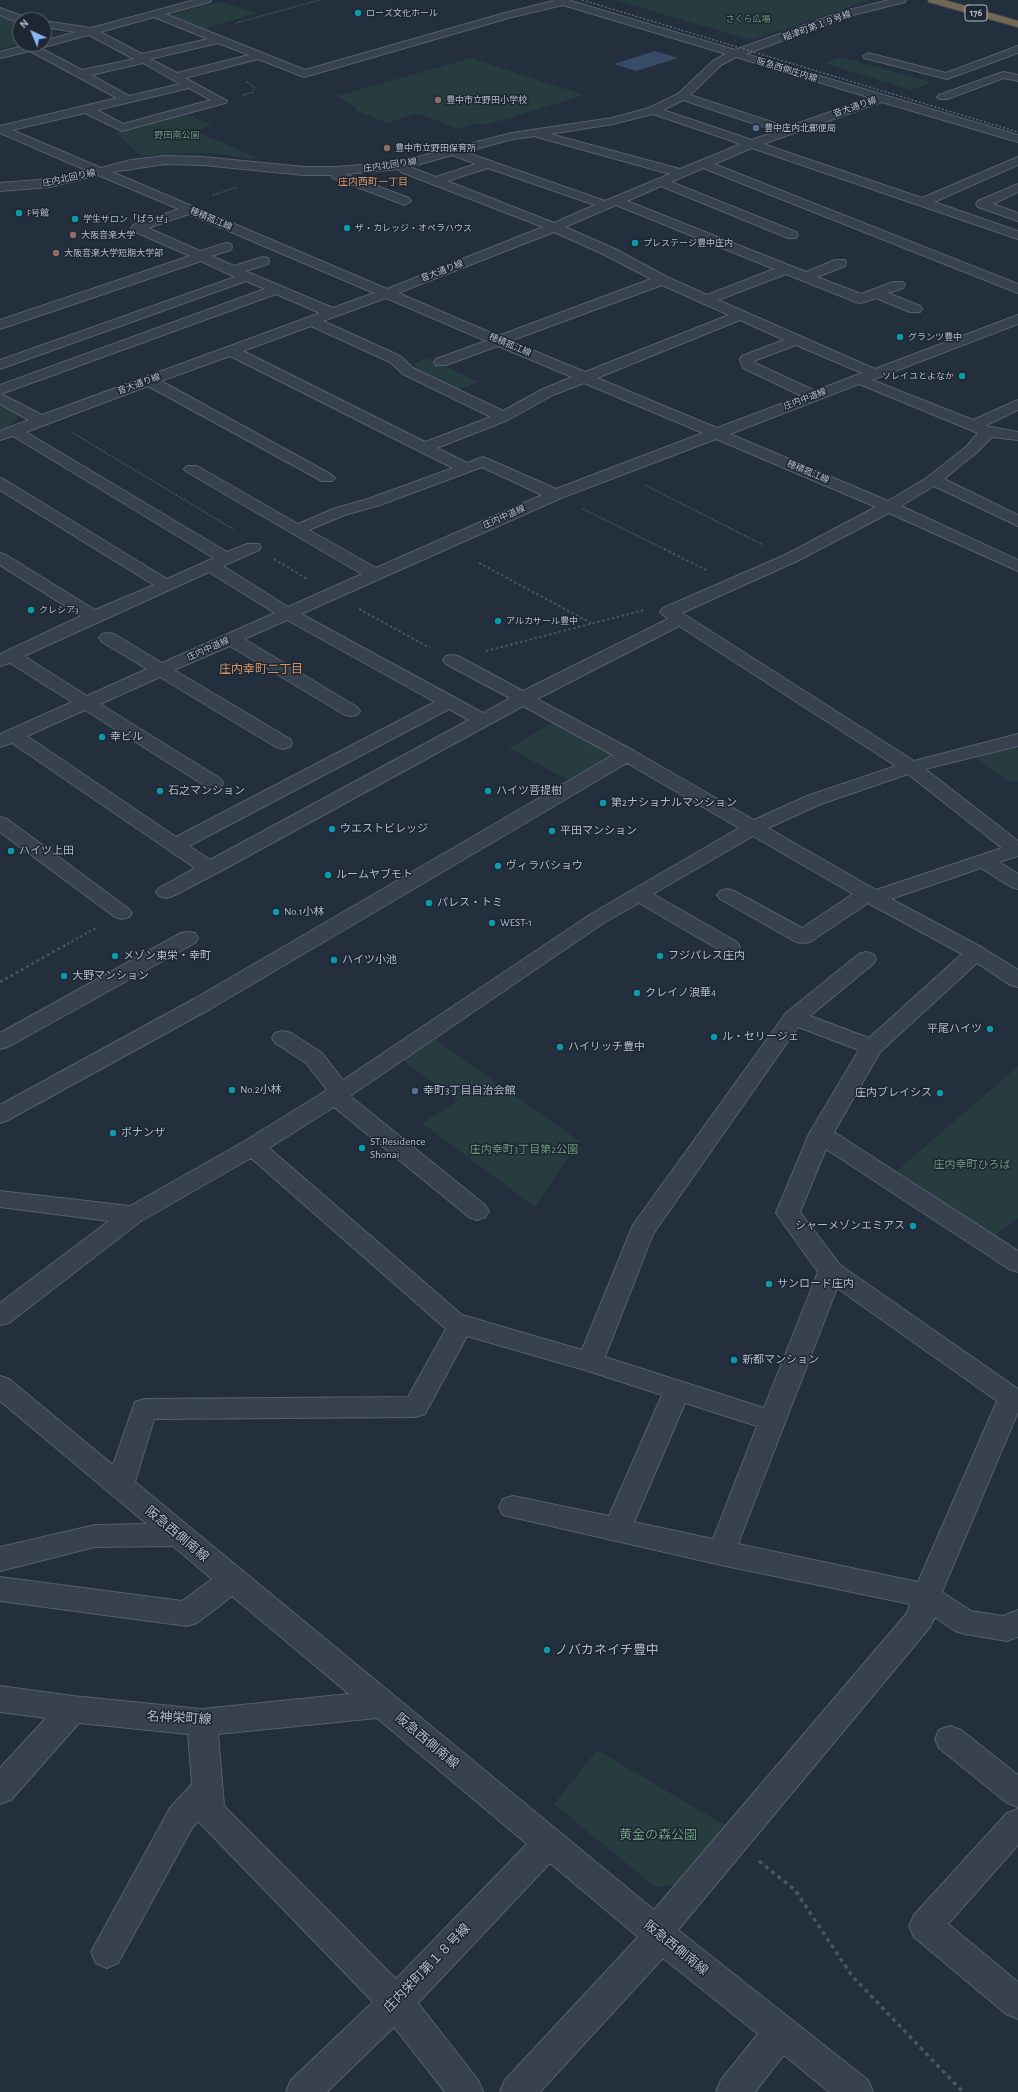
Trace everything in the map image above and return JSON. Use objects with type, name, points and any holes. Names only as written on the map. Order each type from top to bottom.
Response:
[{"type":"highway","name":"176","points":[[933,0],[1018,24]]},
{"type":"street","points":[[52,42],[206,0]]},
{"type":"street","name":"稲津町第１９号線","points":[[735,54],[792,35],[846,14],[900,0]]},
{"type":"street","points":[[154,14],[304,74],[559,1]]},
{"type":"street","name":"阪急西側庄内線","points":[[559,1],[1018,139]]},
{"type":"street","points":[[0,11],[12,17]]},
{"type":"street","points":[[52,25],[90,31],[221,101]]},
{"type":"street","points":[[81,74],[217,40]]},
{"type":"street","points":[[868,56],[947,76],[1018,49]]},
{"type":"street","points":[[0,56],[14,52]]},
{"type":"street","points":[[40,52],[127,99]]},
{"type":"street","name":"庄内北回り線","points":[[0,187],[50,183],[143,162],[183,160],[304,171],[329,171],[398,166],[487,142],[534,132],[614,120],[653,110],[682,96],[717,63],[735,54]]},
{"type":"street","points":[[175,77],[259,56]]},
{"type":"street","points":[[954,101],[939,96],[1003,75],[1018,78]]},
{"type":"street","points":[[0,129],[189,85]]},
{"type":"street","points":[[682,96],[787,130]]},
{"type":"street","name":"音大通り線","points":[[7,433],[387,293],[554,227],[751,144],[787,130],[882,98]]},
{"type":"street","points":[[87,109],[122,128],[221,101]]},
{"type":"street","points":[[653,110],[1018,235]]},
{"type":"street","points":[[1002,134],[1018,128]]},
{"type":"street","name":"穂積菰江線","points":[[0,129],[890,507],[1017,564]]},
{"type":"street","points":[[534,132],[547,138],[680,173]]},
{"type":"street","points":[[454,152],[610,203],[786,269],[861,299],[898,285]]},
{"type":"street","points":[[924,202],[1018,161]]},
{"type":"street","points":[[436,181],[487,164]]},
{"type":"street","points":[[703,164],[1018,289]]},
{"type":"street","points":[[405,169],[554,227],[610,252],[662,280],[874,373]]},
{"type":"street","points":[[329,171],[405,201]]},
{"type":"street","points":[[660,182],[792,235]]},
{"type":"street","points":[[1018,188],[982,204],[1018,217]]},
{"type":"street","points":[[189,210],[137,228],[200,257],[332,313]]},
{"type":"street","points":[[0,325],[226,247]]},
{"type":"street","points":[[233,271],[263,261]]},
{"type":"street","points":[[805,277],[840,263]]},
{"type":"street","points":[[707,300],[786,269]]},
{"type":"street","points":[[0,365],[246,277]]},
{"type":"street","points":[[441,362],[662,280]]},
{"type":"street","points":[[0,390],[276,290]]},
{"type":"street","points":[[876,293],[915,309]]},
{"type":"street","points":[[423,448],[503,417],[548,392],[741,315]]},
{"type":"street","name":"庄内中道線","points":[[7,738],[555,495],[1018,319]]},
{"type":"street","points":[[311,321],[395,359],[408,370],[503,417]]},
{"type":"street","points":[[796,340],[747,359],[748,364],[814,396]]},
{"type":"street","points":[[230,350],[465,468]]},
{"type":"street","points":[[858,379],[980,429],[1018,436]]},
{"type":"street","points":[[148,380],[327,478]]},
{"type":"street","points":[[0,398],[41,420]]},
{"type":"street","points":[[1018,404],[980,429],[972,449],[933,480],[890,507],[791,558],[731,583],[669,612],[678,620],[911,767],[1018,850]]},
{"type":"street","points":[[7,433],[225,558]]},
{"type":"street","points":[[296,530],[339,512],[374,502],[483,462],[555,495]]},
{"type":"street","points":[[192,469],[375,575]]},
{"type":"street","points":[[933,480],[1018,521]]},
{"type":"street","points":[[0,484],[166,585]]},
{"type":"street","points":[[4,658],[209,565],[253,547]]},
{"type":"street","points":[[0,558],[94,617]]},
{"type":"street","points":[[209,565],[288,614],[482,720]]},
{"type":"street","points":[[166,892],[482,720],[678,620]]},
{"type":"street","points":[[108,638],[283,743]]},
{"type":"street","points":[[231,639],[351,711]]},
{"type":"street","points":[[4,658],[85,703],[214,783]]},
{"type":"street","points":[[452,660],[627,755],[870,896],[976,953],[1018,980]]},
{"type":"street","points":[[175,845],[449,702]]},
{"type":"street","points":[[7,738],[210,869]]},
{"type":"street","points":[[0,1316],[133,1215],[252,1147],[338,1094],[598,918],[753,828],[814,800],[911,767],[1018,740]]},
{"type":"street","points":[[0,1115],[202,1004],[627,755]]},
{"type":"street","points":[[0,823],[122,913]]},
{"type":"street","points":[[727,895],[803,937],[870,896],[1018,850]]},
{"type":"street","points":[[984,861],[1018,883]]},
{"type":"street","points":[[638,894],[730,947]]},
{"type":"street","points":[[0,1042],[188,938]]},
{"type":"street","points":[[517,2092],[659,1934],[734,1840],[920,1618],[926,1596],[1011,1398],[831,1271],[788,1212],[821,1134],[872,1047],[976,953]]},
{"type":"street","points":[[590,1362],[642,1232],[794,1018],[866,959]]},
{"type":"street","points":[[794,1018],[872,1047]]},
{"type":"street","points":[[283,1038],[314,1058],[338,1094],[477,1211]]},
{"type":"street","points":[[821,1134],[1018,1263]]},
{"type":"street","points":[[252,1147],[455,1323],[590,1362],[773,1421]]},
{"type":"street","points":[[0,1199],[133,1215]]},
{"type":"street","points":[[721,1553],[831,1271]]},
{"type":"street","points":[[120,1486],[144,1409],[416,1407],[461,1324]]},
{"type":"street","name":"阪急西側南線","points":[[0,1386],[659,1934],[856,2092]]},
{"type":"street","points":[[618,1530],[677,1390]]},
{"type":"street","points":[[513,1507],[926,1596],[965,1622],[1014,1629]]},
{"type":"street","points":[[0,1559],[96,1536],[179,1535]]},
{"type":"street","points":[[0,1589],[187,1614],[232,1580]]},
{"type":"street","name":"名神栄町線","points":[[0,1699],[73,1709],[202,1722],[383,1704]]},
{"type":"street","points":[[0,1790],[73,1709]]},
{"type":"street","points":[[202,1722],[208,1812],[396,2002],[466,2092]]},
{"type":"street","points":[[950,1740],[1018,1793]]},
{"type":"street","points":[[107,1952],[181,1818],[207,1790]]},
{"type":"street","points":[[1018,1823],[925,1926],[1018,2003]]},
{"type":"street","name":"庄内栄町第１８号線","points":[[303,2092],[396,2002],[549,1842]]},
{"type":"street","points":[[733,2092],[781,2032]]},
{"type":"path","points":[[201,33],[320,0]]},
{"type":"path","points":[[221,101],[253,92],[255,88],[252,84],[236,77],[239,73],[224,65]]},
{"type":"path","points":[[617,471],[791,558]]},
{"type":"path","points":[[555,495],[731,583]]},
{"type":"path","points":[[479,563],[592,623]]},
{"type":"path","points":[[0,982],[122,913]]},
{"type":"path","points":[[734,1840],[795,1890],[852,1976],[963,2092]]},
{"type":"green space","name":"さくら広場","points":[[615,0],[871,0],[751,40]]},
{"type":"green space","points":[[221,2],[258,13],[203,29],[169,15]]},
{"type":"green space","points":[[0,15],[12,19],[12,45],[0,49]]},
{"type":"green space","points":[[841,57],[931,82],[911,90],[824,63]]},
{"type":"green space","points":[[471,58],[584,95],[486,125],[477,123],[459,129],[422,115],[415,114],[389,123],[356,111],[356,108],[337,96]]},
{"type":"green space","name":"野田南公園","points":[[186,114],[212,125],[195,131],[257,157],[251,159],[214,153],[182,153],[141,156],[116,133]]},
{"type":"green space","points":[[427,358],[479,382],[457,390],[426,376],[413,364]]},
{"type":"green space","points":[[0,406],[20,416],[8,427],[0,430]]},
{"type":"green space","points":[[556,721],[608,750],[611,756],[568,780],[509,748]]},
{"type":"green space","points":[[1018,745],[1018,781],[1008,781],[972,755]]},
{"type":"green space","name":"庄内幸町3丁目第2公園","points":[[434,1039],[579,1141],[535,1207],[422,1123],[458,1101],[401,1059]]},
{"type":"green space","name":"庄内幸町ひろば","points":[[1018,1066],[1018,1218],[994,1236],[897,1171]]},
{"type":"green space","name":"黄金の森公園","points":[[597,1750],[726,1826],[676,1885],[655,1887],[554,1804]]},
{"type":"water","points":[[655,51],[678,58],[636,71],[614,64]]},
{"type":"railway","points":[[582,0],[1018,132]]},
{"type":"place","name":"ローズ文化ホール","points":[[358,13]]},
{"type":"place","name":"豊中市立野田小学校","points":[[438,100]]},
{"type":"place","name":"豊中庄内北郵便局","points":[[756,128]]},
{"type":"place","name":"豊中市立野田保育所","points":[[387,148]]},
{"type":"place","name":"F号館","points":[[19,213]]},
{"type":"place","name":"学生サロン「ぱうぜ」","points":[[75,219]]},
{"type":"place","name":"ザ・カレッジ・オペラハウス","points":[[347,228]]},
{"type":"place","name":"大阪音楽大学","points":[[73,235]]},
{"type":"place","name":"プレステージ豊中庄内","points":[[635,243]]},
{"type":"place","name":"大阪音楽大学短期大学部","points":[[56,253]]},
{"type":"place","name":"グランツ豊中","points":[[900,337]]},
{"type":"place","name":"ソレイユとよなか","points":[[962,376]]},
{"type":"place","name":"クレシア3","points":[[31,610]]},
{"type":"place","name":"アルカサール豊中","points":[[498,621]]},
{"type":"place","name":"幸ビル","points":[[102,737]]},
{"type":"place","name":"石之マンション","points":[[160,791]]},
{"type":"place","name":"ハイツ菩提樹","points":[[488,791]]},
{"type":"place","name":"第2ナショナルマンション","points":[[603,803]]},
{"type":"place","name":"ウエストビレッジ","points":[[332,829]]},
{"type":"place","name":"平田マンション","points":[[552,831]]},
{"type":"place","name":"ハイツ上田","points":[[11,851]]},
{"type":"place","name":"ヴィラバショウ","points":[[498,866]]},
{"type":"place","name":"ルームヤブモト","points":[[328,875]]},
{"type":"place","name":"パレス・トミ","points":[[429,903]]},
{"type":"place","name":"No.1小林","points":[[276,912]]},
{"type":"place","name":"WEST-1","points":[[492,923]]},
{"type":"place","name":"メゾン東栄・幸町","points":[[115,956]]},
{"type":"place","name":"フジパレス庄内","points":[[660,956]]},
{"type":"place","name":"ハイツ小池","points":[[334,960]]},
{"type":"place","name":"大野マンション","points":[[64,976]]},
{"type":"place","name":"クレイノ浪華4","points":[[637,993]]},
{"type":"place","name":"平尾ハイツ","points":[[990,1029]]},
{"type":"place","name":"ル・セリージェ","points":[[714,1037]]},
{"type":"place","name":"ハイリッチ豊中","points":[[560,1047]]},
{"type":"place","name":"No.2小林","points":[[232,1090]]},
{"type":"place","name":"幸町3丁目自治会館","points":[[415,1091]]},
{"type":"place","name":"庄内ブレイシス","points":[[940,1093]]},
{"type":"place","name":"ボナンザ","points":[[113,1133]]},
{"type":"place","name":"ST.Residence Shonai","points":[[362,1148]]},
{"type":"place","name":"シャーメゾンエミアス","points":[[913,1226]]},
{"type":"place","name":"サンロード庄内","points":[[769,1284]]},
{"type":"place","name":"新都マンション","points":[[734,1360]]},
{"type":"place","name":"ノバカネイチ豊中","points":[[547,1650]]},
{"type":"district","name":"庄内西町一丁目","points":[[373,182]]},
{"type":"district","name":"庄内幸町二丁目","points":[[261,669]]}]
